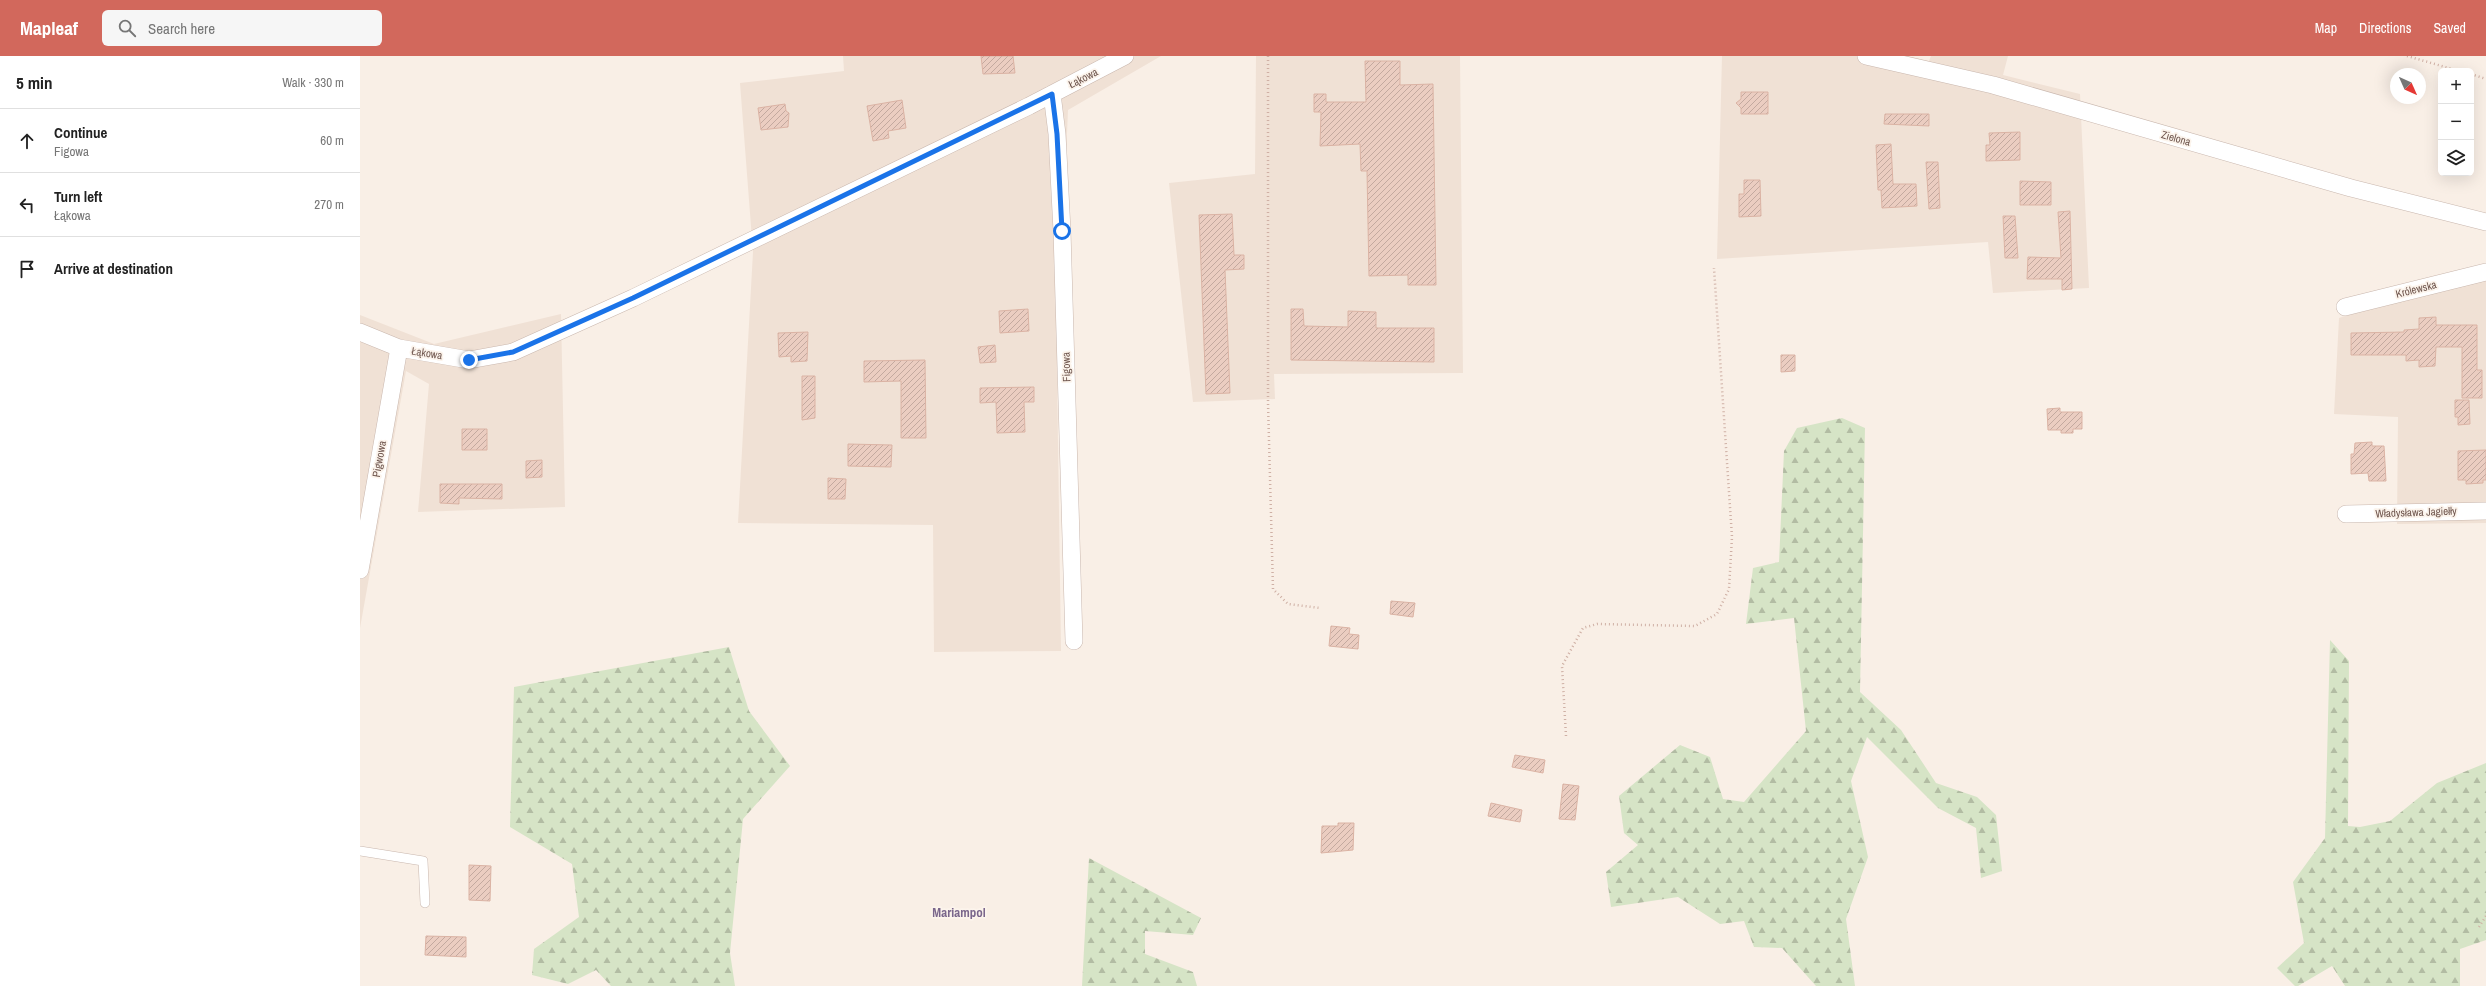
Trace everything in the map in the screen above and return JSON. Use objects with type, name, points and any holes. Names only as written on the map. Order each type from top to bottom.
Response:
[{"type":"street","name":"Łąkowa","points":[[360,332],[399,348],[469,360],[513,352],[633,298],[1052,94],[1125,56]]},
{"type":"street","name":"Zielona","points":[[1866,56],[1993,85],[2351,188],[2486,222]]},
{"type":"street","name":"Figowa","points":[[1052,94],[1057,134],[1062,231],[1074,641]]},
{"type":"street","name":"Królewska","points":[[2345,307],[2486,272]]},
{"type":"street","name":"Pigwowa","points":[[360,570],[399,348]]},
{"type":"street","name":"Władysława Jagiełły","points":[[2346,514],[2486,510]]},
{"type":"lane","points":[[360,851],[423,861],[425,903]]},
{"type":"path","points":[[1268,56],[1268,403],[1273,588],[1288,604],[1320,608]]},
{"type":"path","points":[[2407,56],[2449,68]]},
{"type":"path","points":[[2474,75],[2486,79]]},
{"type":"path","points":[[1566,736],[1562,666],[1583,628],[1596,624],[1695,626],[1717,614],[1729,589],[1732,537],[1714,268]]},
{"type":"path","points":[[2479,927],[2486,916]]},
{"type":"shaded area","points":[[843,56],[1161,56],[1068,110],[1057,374],[1061,651],[934,652],[933,525],[738,523],[753,252],[740,83],[844,71]]},
{"type":"shaded area","points":[[1256,56],[1460,56],[1463,373],[1274,374],[1275,399],[1193,402],[1169,183],[1255,174]]},
{"type":"shaded area","points":[[1722,56],[1907,56],[1929,61],[1931,56],[2008,56],[2003,75],[2080,94],[2089,288],[1993,293],[1988,242],[1717,259]]},
{"type":"shaded area","points":[[2486,267],[2486,523],[2397,524],[2398,417],[2334,414],[2339,318]]},
{"type":"shaded area","points":[[561,314],[565,507],[418,512],[429,384],[406,371],[360,628],[360,315],[434,344]]},
{"type":"green space","points":[[1842,418],[1865,428],[1860,692],[1901,730],[1936,783],[1977,797],[1996,815],[2002,871],[1981,878],[1976,828],[1938,808],[1867,737],[1851,781],[1868,857],[1846,919],[1855,986],[1816,986],[1782,948],[1754,947],[1744,921],[1720,924],[1678,897],[1611,907],[1606,872],[1638,845],[1624,833],[1619,796],[1680,745],[1710,757],[1723,799],[1744,802],[1806,731],[1794,618],[1746,624],[1753,568],[1779,562],[1784,451],[1797,428]]},
{"type":"green space","points":[[2330,640],[2349,661],[2348,826],[2360,827],[2390,821],[2437,783],[2486,763],[2486,940],[2460,949],[2460,986],[2345,986],[2332,966],[2298,986],[2295,986],[2277,968],[2304,943],[2293,882],[2325,838]]},
{"type":"green space","points":[[729,647],[749,711],[790,766],[743,819],[730,953],[735,986],[611,986],[596,970],[568,984],[532,975],[534,949],[579,917],[572,864],[510,827],[514,687]]},
{"type":"green space","points":[[1089,858],[1201,918],[1193,935],[1145,931],[1145,954],[1193,972],[1197,986],[1082,986]]},
{"type":"building","points":[[981,56],[1013,56],[1015,73],[983,74]]},
{"type":"building","points":[[1365,61],[1400,61],[1400,85],[1433,84],[1436,285],[1408,285],[1408,275],[1369,276],[1367,171],[1361,171],[1360,144],[1320,146],[1321,112],[1314,112],[1314,94],[1326,94],[1326,102],[1366,102]]},
{"type":"building","points":[[1741,92],[1768,92],[1768,114],[1741,114],[1741,108],[1736,103],[1741,99]]},
{"type":"building","points":[[902,100],[906,128],[888,131],[889,138],[873,141],[867,106]]},
{"type":"building","points":[[785,104],[786,111],[789,113],[788,127],[761,130],[758,108]]},
{"type":"building","points":[[1885,114],[1929,114],[1929,126],[1884,124]]},
{"type":"building","points":[[2020,132],[2020,160],[1986,161],[1986,145],[1990,145],[1989,133]]},
{"type":"building","points":[[1891,144],[1893,184],[1916,184],[1917,206],[1882,208],[1881,190],[1878,190],[1876,145]]},
{"type":"building","points":[[1926,162],[1938,162],[1940,208],[1929,209]]},
{"type":"building","points":[[1744,180],[1760,180],[1761,216],[1739,217],[1739,194],[1744,194]]},
{"type":"building","points":[[2020,181],[2051,182],[2051,205],[2020,205]]},
{"type":"building","points":[[2070,211],[2072,289],[2062,290],[2062,279],[2027,279],[2028,257],[2061,258],[2058,212]]},
{"type":"building","points":[[1232,214],[1234,255],[1244,255],[1244,269],[1225,270],[1230,393],[1206,394],[1199,215]]},
{"type":"building","points":[[2003,216],[2015,216],[2018,258],[2005,258]]},
{"type":"building","points":[[1028,309],[1029,331],[1000,333],[999,311]]},
{"type":"building","points":[[1291,309],[1303,309],[1304,326],[1348,327],[1348,311],[1376,312],[1376,328],[1434,328],[1434,362],[1291,360]]},
{"type":"building","points":[[2436,317],[2436,325],[2477,325],[2477,370],[2482,370],[2482,398],[2462,398],[2462,347],[2436,347],[2435,366],[2419,367],[2419,360],[2406,361],[2406,355],[2351,355],[2351,333],[2404,332],[2404,330],[2419,329],[2419,318]]},
{"type":"building","points":[[808,332],[807,361],[791,362],[791,356],[779,357],[778,333]]},
{"type":"building","points":[[995,345],[996,362],[980,363],[978,347]]},
{"type":"building","points":[[1781,355],[1795,355],[1795,371],[1781,372]]},
{"type":"building","points":[[925,360],[926,438],[901,438],[901,381],[864,382],[864,361]]},
{"type":"building","points":[[802,376],[815,376],[815,418],[802,420]]},
{"type":"building","points":[[1034,387],[1034,402],[1024,402],[1025,432],[997,433],[996,402],[980,403],[980,388]]},
{"type":"building","points":[[2455,400],[2469,400],[2470,424],[2458,425],[2458,417],[2455,417]]},
{"type":"building","points":[[2060,408],[2060,412],[2082,412],[2082,429],[2073,429],[2073,433],[2061,433],[2061,430],[2048,430],[2047,409]]},
{"type":"building","points":[[462,429],[487,429],[487,450],[462,450]]},
{"type":"building","points":[[2372,442],[2372,446],[2384,446],[2386,481],[2369,481],[2368,473],[2351,474],[2351,454],[2354,454],[2355,443]]},
{"type":"building","points":[[848,444],[892,445],[891,467],[848,466]]},
{"type":"building","points":[[2486,450],[2486,480],[2483,480],[2483,483],[2466,484],[2466,480],[2458,480],[2458,451]]},
{"type":"building","points":[[542,460],[542,477],[526,478],[526,461]]},
{"type":"building","points":[[828,478],[846,479],[845,499],[828,499]]},
{"type":"building","points":[[440,484],[502,484],[502,499],[459,498],[459,504],[440,503]]},
{"type":"building","points":[[1391,601],[1415,603],[1413,617],[1390,614]]},
{"type":"building","points":[[1331,626],[1350,628],[1349,634],[1359,635],[1358,649],[1329,646]]},
{"type":"building","points":[[1515,755],[1545,760],[1543,773],[1512,767]]},
{"type":"building","points":[[1563,784],[1579,786],[1575,820],[1559,819]]},
{"type":"building","points":[[1491,803],[1522,810],[1520,822],[1488,816]]},
{"type":"building","points":[[1338,823],[1354,823],[1353,850],[1321,853],[1322,826],[1338,826]]},
{"type":"building","points":[[469,865],[491,866],[490,901],[469,900]]},
{"type":"building","points":[[426,936],[466,937],[466,957],[425,955]]},
{"type":"district","name":"Mariampol","points":[[959,912]]},
{"type":"route","points":[[469,360],[513,352],[633,298],[1052,94],[1057,134],[1062,231]]}]
